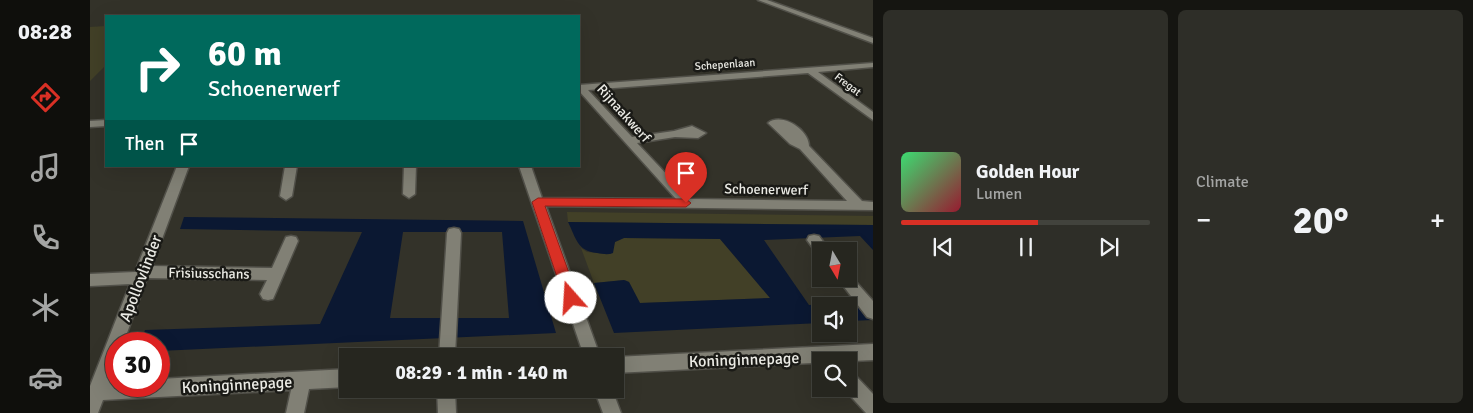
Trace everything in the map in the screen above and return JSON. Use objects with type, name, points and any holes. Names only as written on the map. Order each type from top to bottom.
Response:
[{"type":"street","points":[[761,0],[871,40]]},
{"type":"street","name":"Schepenlaan","points":[[580,88],[873,65]]},
{"type":"street","name":"Fregat","points":[[810,70],[873,117]]},
{"type":"street","name":"Rijnaakwerf","points":[[580,88],[686,203]]},
{"type":"street","points":[[90,124],[105,123]]},
{"type":"street","points":[[630,141],[675,134]]},
{"type":"street","points":[[804,146],[859,206]]},
{"type":"street","name":"Apollovlinder","points":[[90,409],[183,167]]},
{"type":"street","points":[[286,196],[291,167]]},
{"type":"street","points":[[410,167],[410,194]]},
{"type":"street","points":[[525,167],[589,348]]},
{"type":"street","name":"Schoenerwerf","points":[[538,202],[873,206]]},
{"type":"street","points":[[447,348],[454,233]]},
{"type":"street","points":[[268,294],[291,241]]},
{"type":"street","name":"Frisiusschans","points":[[90,280],[140,275],[276,274]]},
{"type":"street","points":[[853,288],[869,308]]},
{"type":"street","name":"Koninginnepage","points":[[857,354],[873,352]]},
{"type":"street","name":"Koninginnepage","points":[[624,365],[812,359]]},
{"type":"street","name":"Koninginnepage","points":[[97,391],[339,378]]},
{"type":"street","points":[[295,413],[302,380]]},
{"type":"street","points":[[857,390],[873,407]]},
{"type":"street","points":[[446,398],[447,413]]},
{"type":"street","points":[[606,398],[612,413]]},
{"type":"shaded area","points":[[105,26],[105,66],[90,81],[90,27]]},
{"type":"shaded area","points":[[567,212],[873,216],[873,225],[568,222]]},
{"type":"shaded area","points":[[624,238],[720,239],[770,298],[640,303],[629,282],[625,280],[594,283],[581,248],[587,252],[611,254],[615,242]]},
{"type":"water","points":[[184,217],[523,221],[556,333],[170,351],[170,332],[144,332],[145,330],[320,324],[362,232],[180,229]],"holes":[[[403,232],[502,232],[509,318],[390,318]]]},
{"type":"water","points":[[568,222],[873,225],[873,250],[860,236],[764,240],[809,305],[812,305],[812,323],[614,333],[594,283],[624,280],[629,282],[640,303],[770,298],[720,239],[624,238],[615,242],[613,253],[603,254],[585,250],[575,238]]},
{"type":"water","points":[[873,302],[873,320],[857,321],[857,303]]},
{"type":"route","points":[[571,298],[538,202],[686,203]]}]
